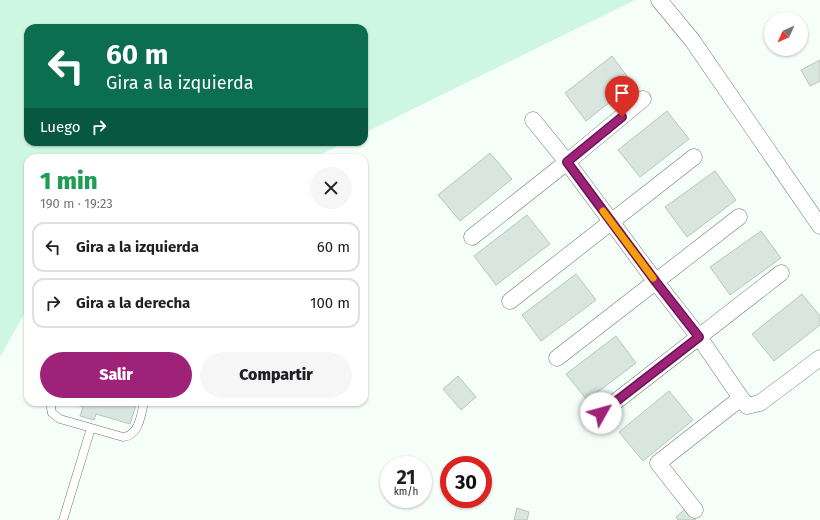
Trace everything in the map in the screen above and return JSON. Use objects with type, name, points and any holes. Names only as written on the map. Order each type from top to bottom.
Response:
[{"type":"street","points":[[659,0],[692,40],[820,226]]},
{"type":"street","points":[[472,237],[644,99]]},
{"type":"street","points":[[533,120],[567,162],[656,282],[699,337],[747,406],[760,403],[820,358]]},
{"type":"street","points":[[510,301],[694,157]]},
{"type":"street","points":[[557,358],[739,217]]},
{"type":"street","points":[[601,413],[781,274]]},
{"type":"street","points":[[695,510],[658,463],[741,398]]},
{"type":"lane","points":[[51,406],[52,413],[60,419],[123,437],[133,433],[136,429],[143,406]]},
{"type":"lane","points":[[63,520],[91,428]]},
{"type":"green space","points":[[0,0],[635,0],[368,131],[368,24],[24,24],[24,146],[338,146],[321,154],[24,154],[24,314],[0,357]]},
{"type":"building","points":[[612,56],[633,84],[586,121],[565,93]]},
{"type":"building","points":[[820,60],[820,81],[810,86],[801,70]]},
{"type":"building","points":[[667,111],[689,139],[640,177],[618,150]]},
{"type":"building","points":[[490,153],[512,179],[460,221],[438,195]]},
{"type":"building","points":[[715,171],[736,200],[687,237],[665,207]]},
{"type":"building","points":[[527,215],[550,244],[496,285],[474,256]]},
{"type":"building","points":[[761,231],[781,258],[730,295],[710,267]]},
{"type":"building","points":[[576,274],[596,300],[541,341],[522,315]]},
{"type":"building","points":[[802,294],[820,316],[820,325],[774,361],[752,334]]},
{"type":"building","points":[[616,336],[636,363],[587,400],[566,374]]},
{"type":"building","points":[[458,376],[476,397],[461,410],[443,389]]},
{"type":"building","points":[[669,391],[693,420],[643,461],[619,432]]},
{"type":"building","points":[[80,406],[136,406],[130,424],[96,414],[94,420],[80,416],[83,407]]},
{"type":"building","points":[[517,508],[529,512],[527,520],[514,520]]},
{"type":"building","points":[[686,508],[696,520],[678,520],[676,517]]},
{"type":"slow traffic","points":[[603,211],[653,278]]},
{"type":"route","points":[[601,413],[699,337],[656,282],[567,162],[622,117]]}]
